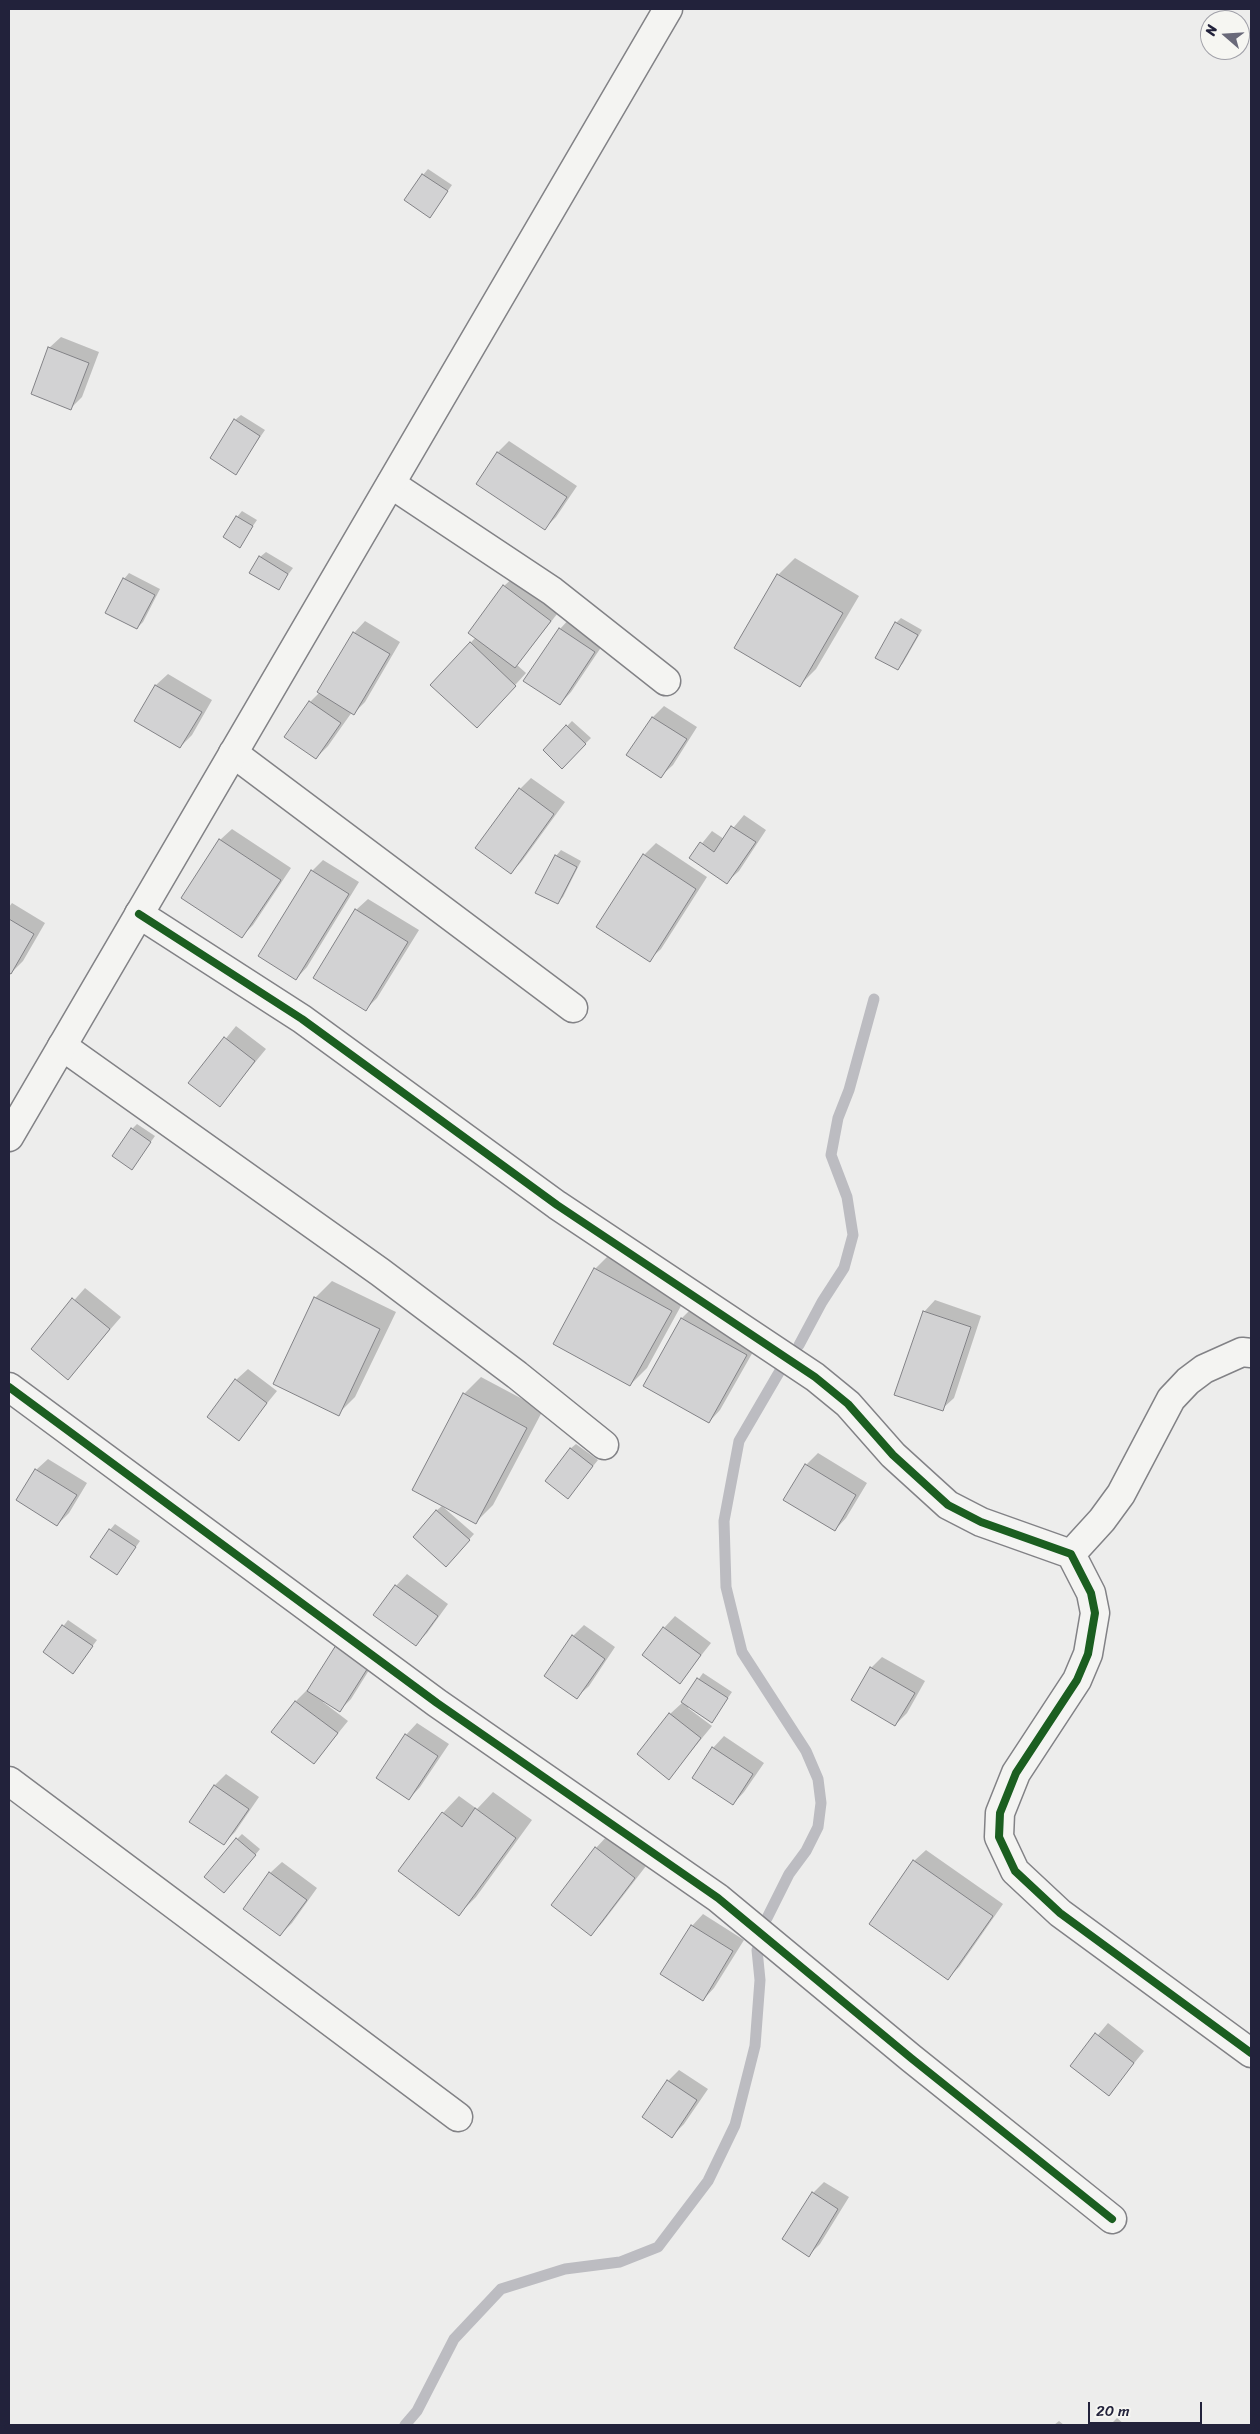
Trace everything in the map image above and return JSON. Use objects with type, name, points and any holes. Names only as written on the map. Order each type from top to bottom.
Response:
[{"type":"street","points":[[9,1137],[668,9]]},
{"type":"street","points":[[391,484],[552,591],[666,681]]},
{"type":"street","points":[[233,753],[573,1008]]},
{"type":"street","points":[[139,914],[302,1019],[557,1205],[815,1377],[848,1404],[893,1455],[948,1505],[981,1522],[1071,1554],[1091,1593],[1095,1613],[1088,1654],[1072,1689],[1016,1773],[1000,1813],[999,1837],[1015,1871],[1060,1913],[1251,2053]]},
{"type":"street","points":[[62,1046],[380,1272],[517,1375],[604,1445]]},
{"type":"street","points":[[1071,1554],[1102,1520],[1121,1494],[1171,1399],[1188,1381],[1204,1369],[1242,1352],[1251,1353]]},
{"type":"street","points":[[9,1387],[437,1703],[718,1898],[911,2058],[1112,2219]]},
{"type":"street","points":[[9,1781],[458,2117]]},
{"type":"building","points":[[422,174],[448,191],[430,218],[404,200]]},
{"type":"building","points":[[48,347],[89,363],[71,410],[31,394]]},
{"type":"building","points":[[234,419],[260,436],[236,475],[210,458]]},
{"type":"building","points":[[497,452],[567,497],[545,530],[476,484]]},
{"type":"building","points":[[236,516],[253,526],[240,548],[223,537]]},
{"type":"building","points":[[259,556],[288,574],[279,590],[249,573]]},
{"type":"building","points":[[777,574],[843,613],[800,687],[734,648]]},
{"type":"building","points":[[123,578],[155,595],[137,629],[105,613]]},
{"type":"building","points":[[503,585],[551,621],[515,668],[468,633]]},
{"type":"building","points":[[895,622],[918,635],[898,670],[875,658]]},
{"type":"building","points":[[559,628],[595,652],[560,705],[523,681]]},
{"type":"building","points":[[353,632],[390,654],[354,715],[317,692]]},
{"type":"building","points":[[470,642],[516,686],[477,728],[430,685]]},
{"type":"building","points":[[155,685],[202,712],[180,748],[134,721]]},
{"type":"building","points":[[309,701],[341,723],[316,759],[284,737]]},
{"type":"building","points":[[652,717],[687,739],[661,778],[626,755]]},
{"type":"building","points":[[566,725],[586,744],[562,769],[543,750]]},
{"type":"building","points":[[519,788],[554,814],[511,874],[475,848]]},
{"type":"building","points":[[731,826],[756,842],[727,884],[689,858],[700,842],[714,852]]},
{"type":"building","points":[[219,839],[281,880],[242,938],[181,898]]},
{"type":"building","points":[[643,854],[696,889],[650,962],[596,927]]},
{"type":"building","points":[[555,855],[577,867],[558,904],[535,893]]},
{"type":"building","points":[[311,870],[349,894],[296,980],[258,956]]},
{"type":"building","points":[[355,909],[408,942],[366,1011],[313,978]]},
{"type":"building","points":[[9,919],[34,934],[11,974],[9,973]]},
{"type":"building","points":[[224,1037],[255,1061],[220,1107],[188,1083]]},
{"type":"building","points":[[131,1128],[151,1142],[132,1170],[112,1156]]},
{"type":"building","points":[[594,1268],[672,1311],[630,1386],[553,1344]]},
{"type":"building","points":[[314,1297],[380,1329],[339,1416],[273,1384]]},
{"type":"building","points":[[72,1298],[110,1329],[68,1380],[31,1349]]},
{"type":"building","points":[[923,1311],[971,1327],[943,1411],[894,1395]]},
{"type":"building","points":[[681,1318],[747,1355],[709,1423],[643,1386]]},
{"type":"building","points":[[235,1379],[267,1403],[239,1441],[207,1417]]},
{"type":"building","points":[[463,1393],[527,1428],[476,1524],[412,1490]]},
{"type":"building","points":[[570,1448],[593,1466],[568,1499],[545,1481]]},
{"type":"building","points":[[805,1464],[856,1495],[835,1531],[783,1500]]},
{"type":"building","points":[[35,1469],[77,1495],[57,1526],[16,1500]]},
{"type":"building","points":[[436,1510],[470,1540],[446,1567],[413,1537]]},
{"type":"building","points":[[109,1529],[136,1547],[117,1575],[90,1557]]},
{"type":"building","points":[[395,1585],[438,1616],[416,1646],[373,1615]]},
{"type":"building","points":[[62,1625],[93,1646],[73,1674],[43,1652]]},
{"type":"building","points":[[663,1627],[701,1655],[680,1684],[642,1655]]},
{"type":"building","points":[[572,1635],[605,1659],[577,1699],[544,1676]]},
{"type":"building","points":[[338,1642],[371,1663],[340,1712],[307,1691]]},
{"type":"building","points":[[870,1667],[915,1693],[895,1726],[851,1700]]},
{"type":"building","points":[[697,1678],[728,1698],[712,1723],[681,1702]]},
{"type":"building","points":[[295,1701],[338,1733],[314,1764],[271,1732]]},
{"type":"building","points":[[669,1713],[701,1738],[669,1780],[637,1754]]},
{"type":"building","points":[[405,1734],[438,1756],[409,1800],[376,1778]]},
{"type":"building","points":[[712,1747],[753,1774],[733,1805],[692,1778]]},
{"type":"building","points":[[214,1785],[249,1809],[224,1845],[189,1822]]},
{"type":"building","points":[[475,1808],[516,1838],[459,1916],[398,1871],[442,1812],[462,1827]]},
{"type":"building","points":[[236,1838],[256,1855],[224,1893],[204,1877]]},
{"type":"building","points":[[595,1847],[635,1878],[591,1936],[551,1905]]},
{"type":"building","points":[[913,1860],[993,1916],[948,1980],[869,1924]]},
{"type":"building","points":[[269,1872],[307,1900],[280,1936],[243,1909]]},
{"type":"building","points":[[691,1925],[733,1951],[703,2001],[660,1974]]},
{"type":"building","points":[[1095,2033],[1134,2063],[1109,2096],[1070,2066]]},
{"type":"building","points":[[667,2080],[697,2100],[672,2138],[642,2117]]},
{"type":"building","points":[[812,2192],[838,2209],[809,2257],[782,2239]]},
{"type":"waterway","points":[[799,1345],[822,1302],[844,1268],[853,1235],[847,1197],[831,1155],[838,1118],[849,1090],[874,999]]},
{"type":"waterway","points":[[767,1918],[789,1874],[806,1851],[818,1827],[821,1803],[818,1779],[806,1751],[742,1652],[726,1587],[724,1521],[739,1441],[781,1369]]},
{"type":"waterway","points":[[405,2425],[417,2411],[454,2339],[501,2289],[565,2269],[620,2262],[658,2247],[708,2181],[735,2125],[755,2046],[760,1980],[757,1950]]},
{"type":"cycle path","points":[[139,914],[302,1019],[557,1205],[815,1377],[848,1404],[893,1455],[948,1505],[981,1522],[1071,1554],[1091,1593],[1095,1613],[1088,1654],[1077,1680],[1016,1773],[1000,1813],[999,1837],[1015,1871],[1060,1913],[1251,2053]]},
{"type":"cycle path","points":[[9,1387],[437,1703],[718,1898],[911,2058],[1112,2219]]}]
